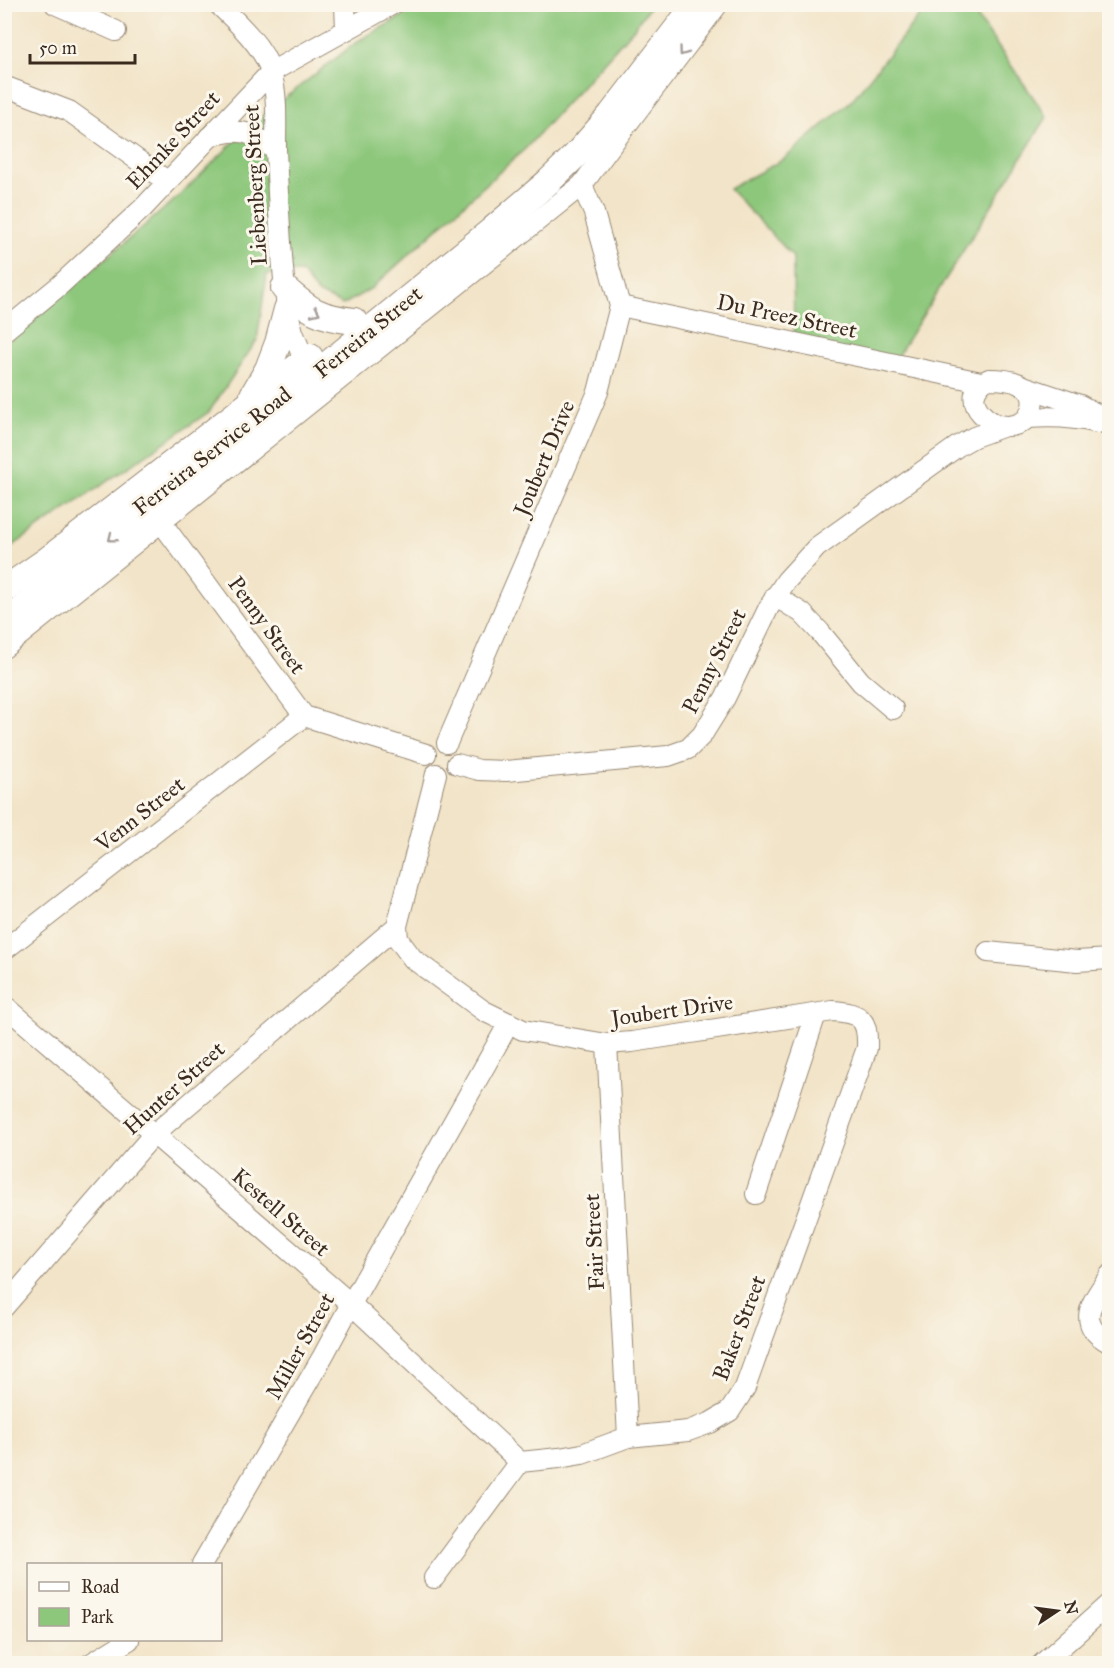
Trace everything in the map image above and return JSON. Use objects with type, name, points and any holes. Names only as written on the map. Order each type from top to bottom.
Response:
[{"type":"main road","name":"Ferreira Street","points":[[4,590],[46,561],[150,506],[248,403],[308,370],[354,321],[527,180],[568,142],[602,102],[675,4]]},
{"type":"main road","name":"Ferreira Street","points":[[4,624],[150,506],[308,370],[491,231],[547,183],[577,154],[611,115],[696,4]]},
{"type":"main road","points":[[248,403],[268,369],[278,343],[286,298],[319,314],[354,321]]},
{"type":"street","points":[[55,4],[116,31]]},
{"type":"street","name":"Liebenberg Street","points":[[218,4],[236,21],[256,46],[271,72],[276,102],[276,151],[286,298],[293,332],[308,370]]},
{"type":"street","points":[[345,4],[346,30]]},
{"type":"street","name":"Ehmke Street","points":[[4,331],[59,286],[143,208],[271,72],[393,4]]},
{"type":"street","name":"Ferreira Service Road","points":[[4,648],[150,506],[241,459],[582,184],[718,4]]},
{"type":"street","points":[[4,86],[69,111],[167,181]]},
{"type":"street","points":[[209,137],[237,131],[262,139],[276,151]]},
{"type":"street","name":"Joubert Drive","points":[[447,742],[598,392],[620,306],[594,213],[582,184]]},
{"type":"street","name":"Du Preez Street","points":[[620,306],[943,373],[978,398]]},
{"type":"street","points":[[989,379],[1016,382],[1080,405],[1110,424],[1050,416],[1028,418],[1019,424],[1005,426],[993,423],[984,417],[978,398],[989,379]]},
{"type":"street","points":[[1026,387],[1031,395],[1032,406],[1028,418]]},
{"type":"street","name":"Penny Street","points":[[958,446],[970,429],[978,398]]},
{"type":"street","name":"Penny Street","points":[[457,764],[479,770],[506,771],[668,756],[688,749],[702,735],[725,698],[760,622],[775,596],[817,547],[958,446],[974,436],[1005,426]]},
{"type":"street","name":"Penny Street","points":[[150,506],[304,716]]},
{"type":"street","points":[[775,596],[802,613],[861,682],[893,710]]},
{"type":"street","points":[[304,716],[426,754]]},
{"type":"street","name":"Venn Street","points":[[4,950],[304,716]]},
{"type":"street","points":[[436,742],[447,742],[458,754],[455,769],[446,774],[436,774],[428,768],[426,754],[436,742]]},
{"type":"street","points":[[397,926],[436,774]]},
{"type":"street","name":"Joubert Drive","points":[[397,926],[399,939],[413,959],[484,1011],[523,1030],[607,1044],[833,1011],[851,1012],[863,1020]]},
{"type":"street","name":"Hunter Street","points":[[4,1307],[153,1135],[397,926]]},
{"type":"street","points":[[988,952],[1077,961],[1110,959]]},
{"type":"street","name":"Kestell Street","points":[[4,1005],[351,1304],[520,1462]]},
{"type":"street","points":[[756,1194],[816,1014]]},
{"type":"street","name":"Baker Street","points":[[520,1462],[582,1454],[628,1437],[688,1431],[710,1423],[730,1411],[745,1388],[867,1048],[867,1031],[863,1020]]},
{"type":"street","name":"Miller Street","points":[[203,1563],[323,1356],[509,1023]]},
{"type":"street","name":"Fair Street","points":[[607,1044],[628,1437]]},
{"type":"street","points":[[1110,1275],[1092,1302],[1089,1315],[1092,1329],[1098,1337],[1110,1343]]},
{"type":"street","points":[[434,1578],[520,1462]]},
{"type":"street","points":[[1042,1664],[1110,1603]]},
{"type":"street","points":[[90,1664],[127,1641]]},
{"type":"green space","points":[[422,5],[651,5],[634,28],[526,148],[372,288],[343,305],[317,293],[301,272],[267,274],[257,340],[209,412],[5,551],[5,344],[178,197],[254,122],[358,41]]},
{"type":"green space","points":[[928,5],[969,5],[1047,117],[893,363],[794,342],[793,257],[729,189],[784,159],[852,100]]}]
